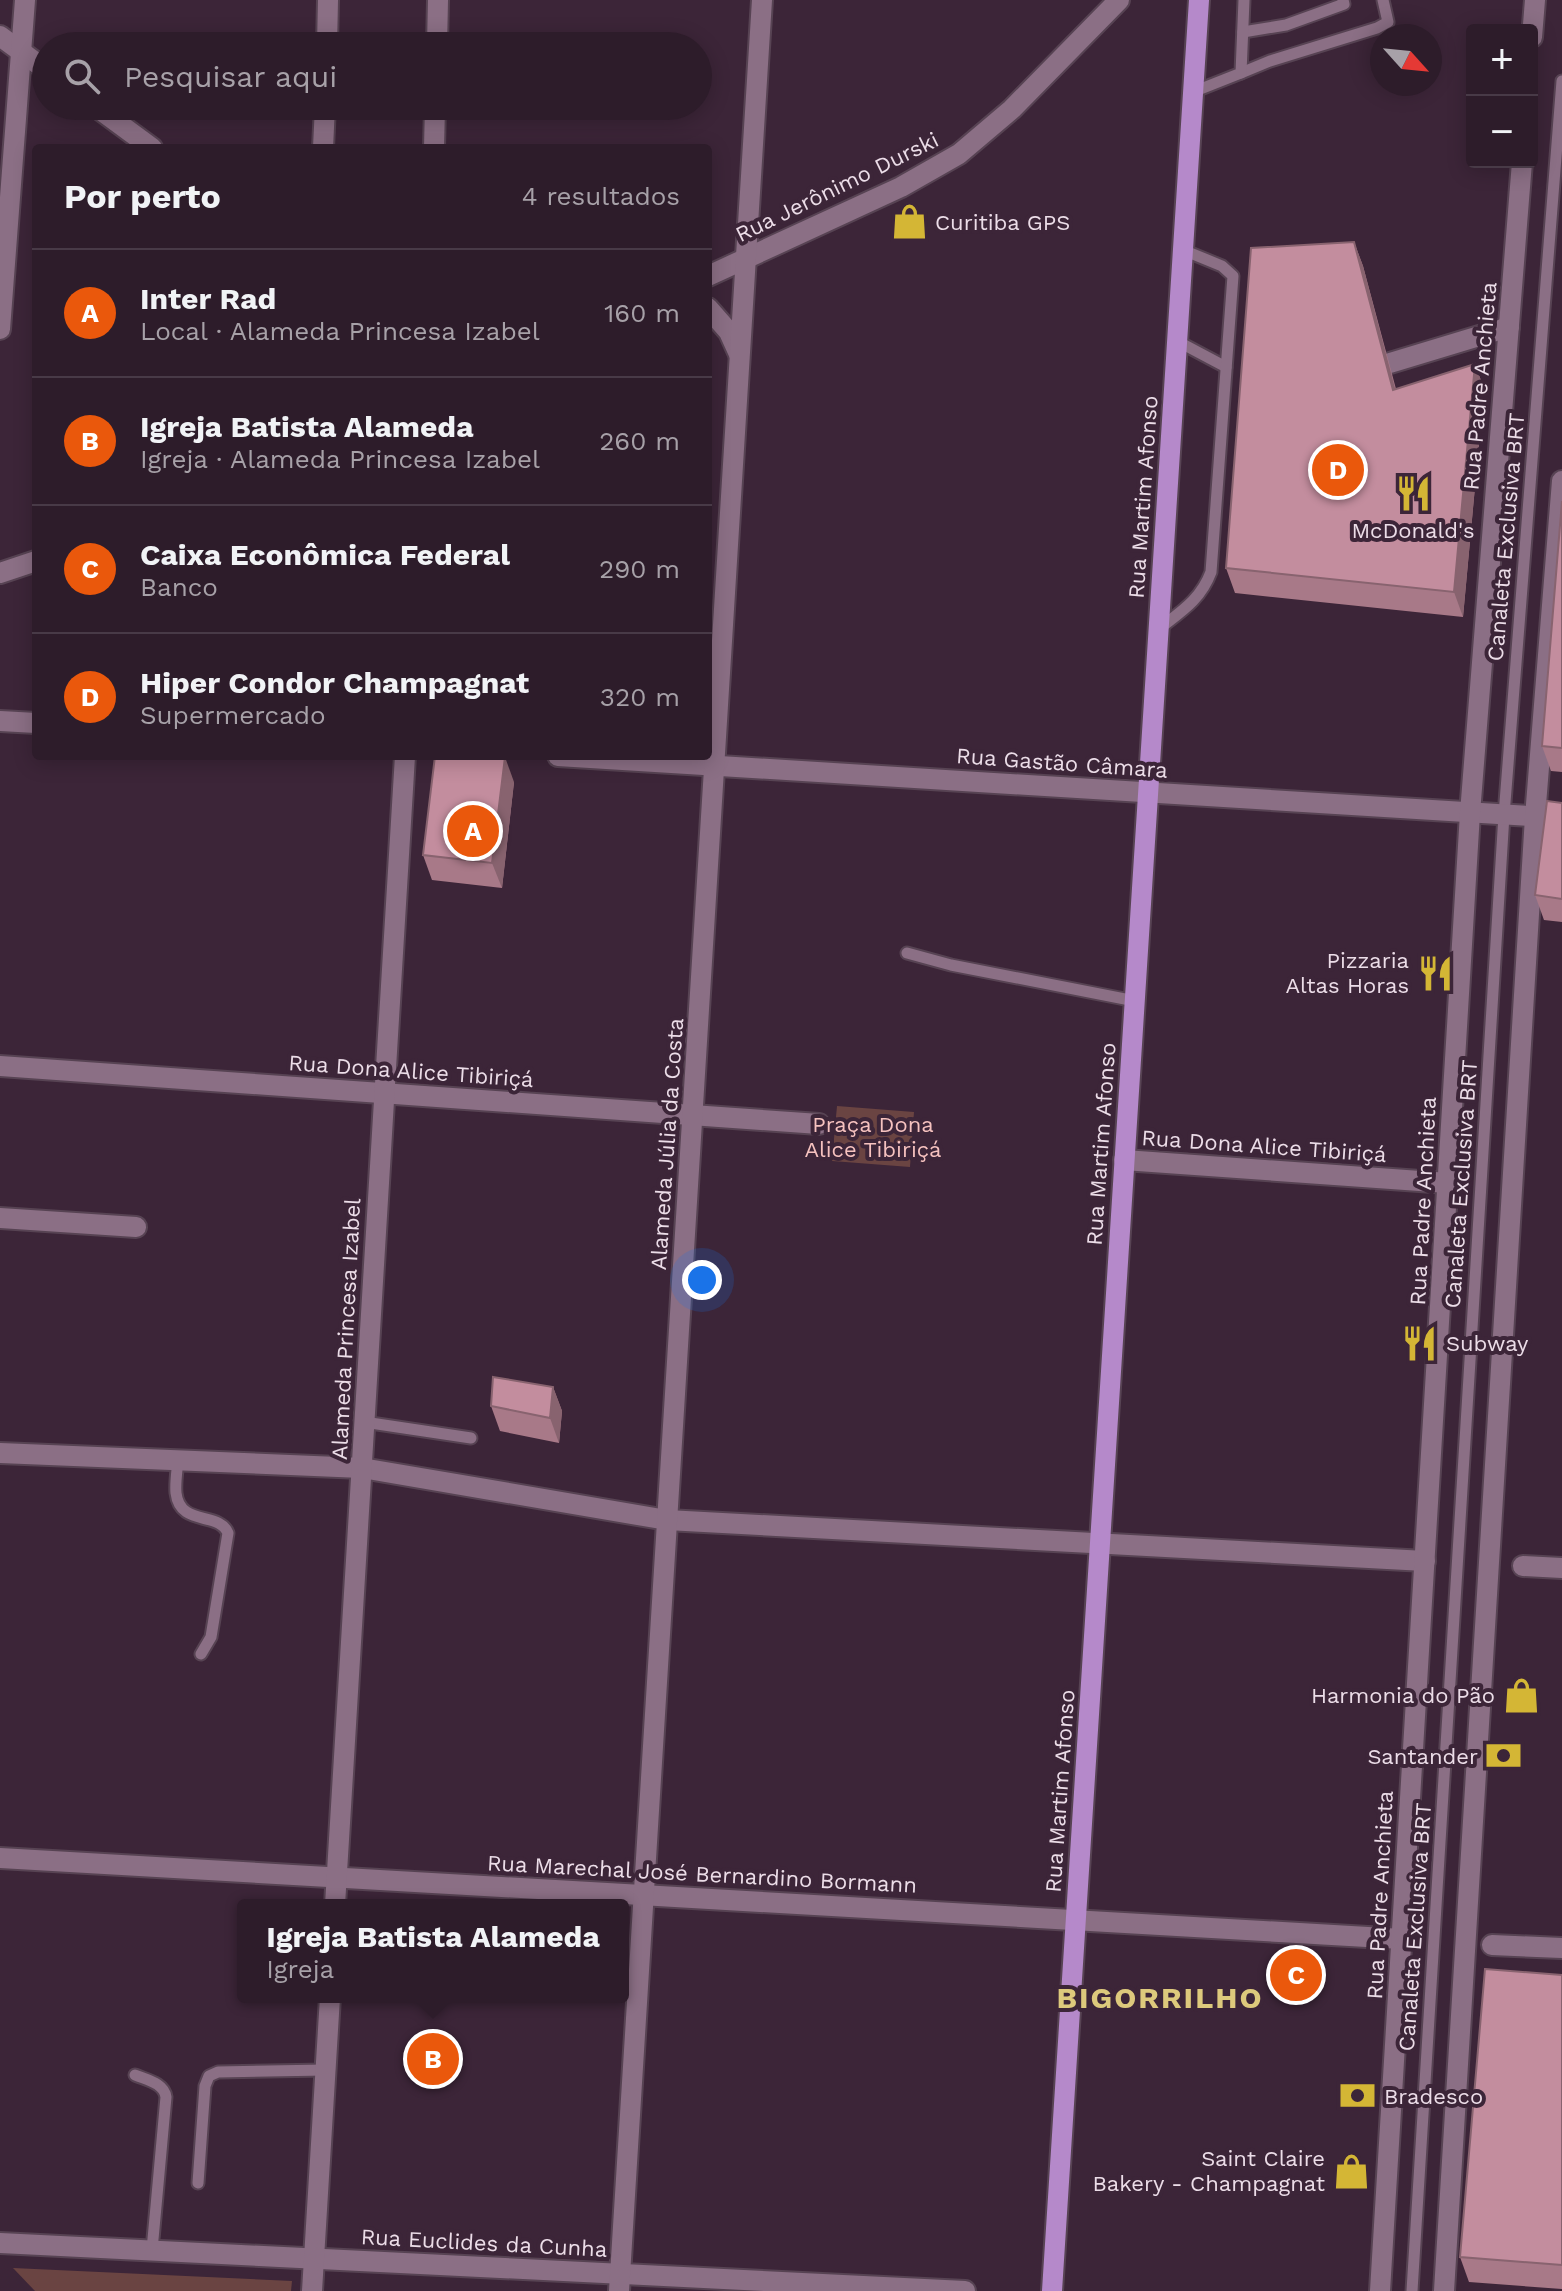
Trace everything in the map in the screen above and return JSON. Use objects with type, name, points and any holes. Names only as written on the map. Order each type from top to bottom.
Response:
[{"type":"main road","name":"Rua Martim Afonso","points":[[1052,2291],[1199,0]]},
{"type":"street","points":[[0,329],[25,0]]},
{"type":"street","points":[[327,32],[328,0]]},
{"type":"street","points":[[437,32],[438,0]]},
{"type":"street","name":"Alameda Júlia da Costa","points":[[619,2282],[762,0]]},
{"type":"street","name":"Rua Jerônimo Durski","points":[[712,274],[901,187],[959,154],[1012,109],[1119,0]]},
{"type":"street","points":[[1533,24],[1535,0]]},
{"type":"street","points":[[0,36],[32,60]]},
{"type":"street","points":[[114,120],[147,144]]},
{"type":"street","points":[[323,144],[324,120]]},
{"type":"street","points":[[434,144],[435,120]]},
{"type":"street","name":"Rua Padre Anchieta","points":[[1381,2289],[1470,813],[1522,168]]},
{"type":"street","points":[[712,313],[729,332],[740,357]]},
{"type":"street","points":[[1390,363],[1509,327]]},
{"type":"street","points":[[1444,2290],[1535,817],[1562,481]]},
{"type":"street","points":[[0,573],[32,562]]},
{"type":"street","points":[[0,721],[32,723]]},
{"type":"street","name":"Alameda Princesa Izabel","points":[[335,1899],[405,760]]},
{"type":"street","name":"Rua Gastão Câmara","points":[[620,760],[1562,818]]},
{"type":"street","name":"Rua Dona Alice Tibiriçá","points":[[0,1066],[819,1124]]},
{"type":"street","name":"Rua Dona Alice Tibiriçá","points":[[1124,1160],[1448,1183]]},
{"type":"street","points":[[0,1218],[136,1227]]},
{"type":"street","points":[[0,1453],[362,1468],[667,1520],[1425,1561]]},
{"type":"street","points":[[1523,1566],[1562,1568]]},
{"type":"street","name":"Rua Marechal José Bernardino Bormann","points":[[0,1858],[1402,1939]]},
{"type":"street","points":[[1492,1945],[1562,1948]]},
{"type":"street","points":[[312,2291],[330,2003]]},
{"type":"street","name":"Rua Euclides da Cunha","points":[[0,2243],[314,2259],[619,2282],[965,2291]]},
{"type":"lane","points":[[1241,73],[1244,0]]},
{"type":"lane","points":[[1243,32],[1286,25],[1344,4],[1343,0]]},
{"type":"lane","points":[[1193,92],[1270,61],[1377,28],[1388,22],[1383,0]]},
{"type":"lane","name":"Canaleta Exclusiva BRT","points":[[1412,2290],[1504,815],[1562,81]]},
{"type":"lane","points":[[1159,629],[1193,603],[1205,588],[1211,572],[1233,276],[1222,266],[1183,250]]},
{"type":"lane","points":[[1177,341],[1226,367]]},
{"type":"lane","points":[[907,953],[951,965],[1135,1001]]},
{"type":"lane","points":[[364,1422],[471,1438]]},
{"type":"lane","points":[[178,1460],[176,1494],[181,1508],[222,1525],[228,1533],[211,1637],[201,1654]]},
{"type":"lane","points":[[198,2183],[205,2086],[209,2076],[218,2072],[325,2070]]},
{"type":"lane","points":[[135,2075],[159,2085],[165,2090],[166,2097],[152,2250]]},
{"type":"green space","name":"Praça Dona Alice Tibiriçá","points":[[837,1106],[914,1112],[910,1167],[832,1161]]},
{"type":"green space","points":[[13,2268],[292,2281],[291,2291],[35,2291]]},
{"type":"building","points":[[1354,242],[1393,390],[1475,364],[1454,592],[1226,568],[1251,248]]},
{"type":"building","points":[[1562,501],[1562,748],[1542,746]]},
{"type":"building","points":[[435,760],[505,760],[492,863],[423,855]]},
{"type":"building","points":[[1547,801],[1562,803],[1562,899],[1535,895]]},
{"type":"building","points":[[493,1377],[553,1387],[550,1418],[491,1406]]},
{"type":"building","points":[[1485,1969],[1562,1975],[1562,2265],[1460,2257]]},
{"type":"place","name":"Curitiba GPS","points":[[909,222]]},
{"type":"place","name":"Hiper Condor Champagnat","points":[[1338,470]]},
{"type":"place","name":"McDonald's","points":[[1413,494]]},
{"type":"place","name":"Inter Rad","points":[[473,831]]},
{"type":"place","name":"Pizzaria Altas Horas","points":[[1435,973]]},
{"type":"place","name":"Subway","points":[[1420,1343]]},
{"type":"place","name":"Harmonia do Pão","points":[[1521,1695]]},
{"type":"place","name":"Santander","points":[[1504,1756]]},
{"type":"place","name":"Caixa Econômica Federal","points":[[1296,1975]]},
{"type":"place","name":"Igreja Batista Alameda","points":[[433,2059]]},
{"type":"place","name":"Bradesco","points":[[1358,2096]]},
{"type":"place","name":"Saint Claire Bakery - Champagnat","points":[[1351,2171]]},
{"type":"district","name":"BIGORRILHO","points":[[1160,1997]]}]
